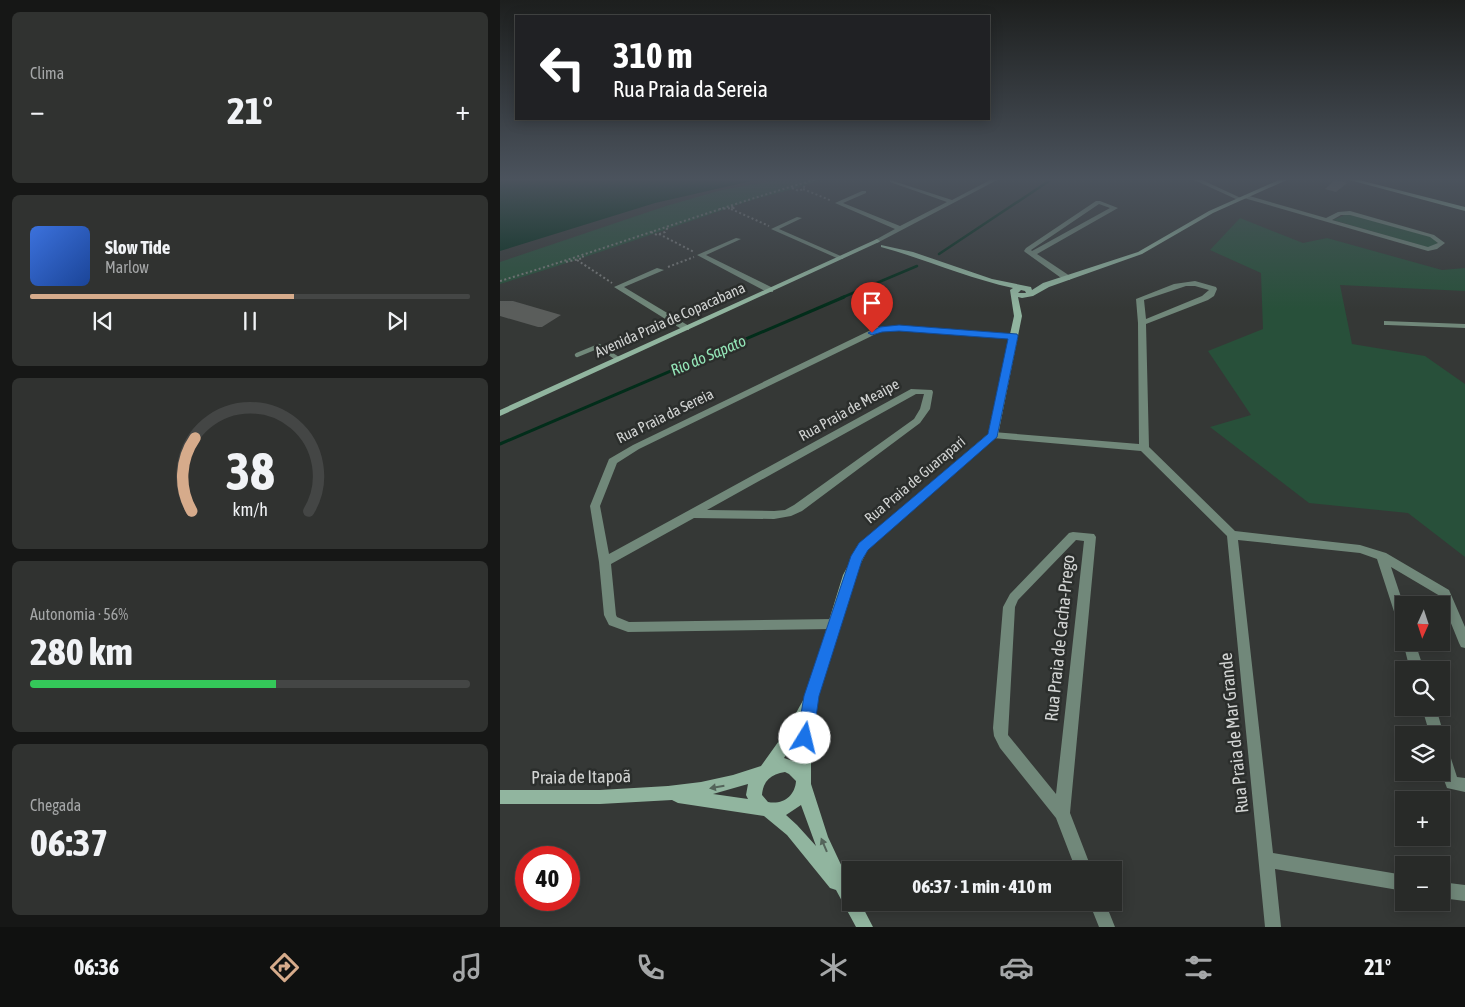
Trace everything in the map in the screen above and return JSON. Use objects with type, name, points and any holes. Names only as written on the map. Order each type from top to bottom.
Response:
[{"type":"street","points":[[774,229],[789,222]]},
{"type":"street","points":[[884,222],[900,229]]},
{"type":"street","name":"Avenida Praia de Copacabana","points":[[500,412],[851,253],[880,244],[900,229],[913,222]]},
{"type":"street","points":[[1067,278],[1027,251],[1068,222]]},
{"type":"street","points":[[1032,254],[1089,222]]},
{"type":"street","points":[[1017,291],[1046,285],[1140,253],[1193,222]]},
{"type":"street","points":[[1335,222],[1433,249],[1441,244],[1436,237],[1383,222]]},
{"type":"street","points":[[774,229],[841,258]]},
{"type":"street","name":"Avenida Praia de Copacabana","points":[[890,242],[900,229]]},
{"type":"street","points":[[700,255],[738,239]]},
{"type":"street","points":[[880,244],[888,245],[890,242],[910,253]]},
{"type":"street","points":[[880,244],[990,281],[1017,291],[1022,296],[1030,294],[1046,285]]},
{"type":"street","points":[[700,255],[770,290]]},
{"type":"street","points":[[618,287],[660,270]]},
{"type":"street","points":[[1142,324],[1206,298],[1213,289],[1198,283],[1188,282],[1140,299],[1144,448]]},
{"type":"street","points":[[618,287],[686,328]]},
{"type":"street","points":[[1017,291],[1018,316]]},
{"type":"street","points":[[1030,294],[1018,316],[993,435],[1144,448],[1232,535],[1360,550],[1382,556],[1445,593],[1465,643]]},
{"type":"street","points":[[1387,323],[1465,326]]},
{"type":"street","name":"Rua Praia da Sereia","points":[[834,624],[620,626],[613,621],[610,615],[605,562],[595,506],[609,469],[614,461],[630,450],[880,330],[899,328],[1013,336]]},
{"type":"street","name":"Rua Praia de Meaipe","points":[[605,562],[914,391],[929,392],[924,409],[916,421],[798,508],[787,513],[774,515],[692,514]]},
{"type":"street","name":"Rua Praia de Guarapari","points":[[802,780],[812,696],[849,575],[864,546],[993,435]]},
{"type":"street","name":"Rua Praia de Mar Grande","points":[[1232,535],[1273,927]]},
{"type":"street","name":"Rua Praia de Cacha-Prego","points":[[1062,813],[1090,537],[1073,536],[1014,597],[1009,607],[1000,728],[1001,736],[1005,743],[1062,813],[1081,861]]},
{"type":"street","points":[[1382,556],[1395,597]]},
{"type":"street","name":"Rua Praia de Guarapari","points":[[765,772],[791,736],[812,696]]},
{"type":"street","points":[[842,888],[809,809],[798,770],[783,764],[765,772],[754,788],[758,804],[792,830],[842,889]]},
{"type":"street","name":"Praia de Itapoã","points":[[500,797],[662,794],[718,787],[765,772]]},
{"type":"street","points":[[1450,777],[1452,783],[1465,785]]},
{"type":"street","points":[[767,810],[776,811],[792,804],[798,798],[802,780]]},
{"type":"street","name":"Praia de Itapoã","points":[[662,794],[767,810]]},
{"type":"street","points":[[1267,860],[1395,881]]},
{"type":"street","points":[[1450,892],[1465,894]]},
{"type":"street","points":[[855,911],[865,927]]},
{"type":"street","points":[[1101,911],[1107,927]]},
{"type":"lane","points":[[577,355],[599,346],[618,359]]},
{"type":"path","points":[[500,280],[583,256],[678,222]]},
{"type":"path","points":[[760,222],[774,229]]},
{"type":"path","points":[[659,234],[665,232],[668,226]]},
{"type":"path","points":[[651,232],[659,234],[700,255]]},
{"type":"path","points":[[660,270],[700,255]]},
{"type":"path","points":[[564,262],[577,260],[583,258],[583,256]]},
{"type":"path","points":[[577,260],[618,287]]},
{"type":"shaded area","points":[[500,222],[593,222],[500,251]]},
{"type":"shaded area","points":[[618,222],[687,222],[500,284],[500,262]]},
{"type":"shaded area","points":[[1236,222],[1251,222],[1303,243],[1327,238],[1442,270],[1465,268],[1465,291],[1340,285],[1352,344],[1425,356],[1465,384],[1465,557],[1408,513],[1309,503],[1210,427],[1251,415],[1208,351],[1263,329],[1261,273],[1210,250]]},
{"type":"shaded area","points":[[1341,222],[1378,222],[1432,237],[1438,243],[1430,248]]},
{"type":"building","points":[[500,301],[513,301],[561,315],[542,327],[538,327],[500,316]]},
{"type":"waterway","name":"Rio do Sapato","points":[[939,254],[987,222]]},
{"type":"waterway","name":"Rio do Sapato","points":[[841,298],[917,266]]},
{"type":"waterway","name":"Rio do Sapato","points":[[500,444],[844,297]]},
{"type":"route","points":[[805,738],[812,696],[849,575],[856,560],[864,546],[993,435],[1013,336],[899,328],[890,328],[872,333]]}]
